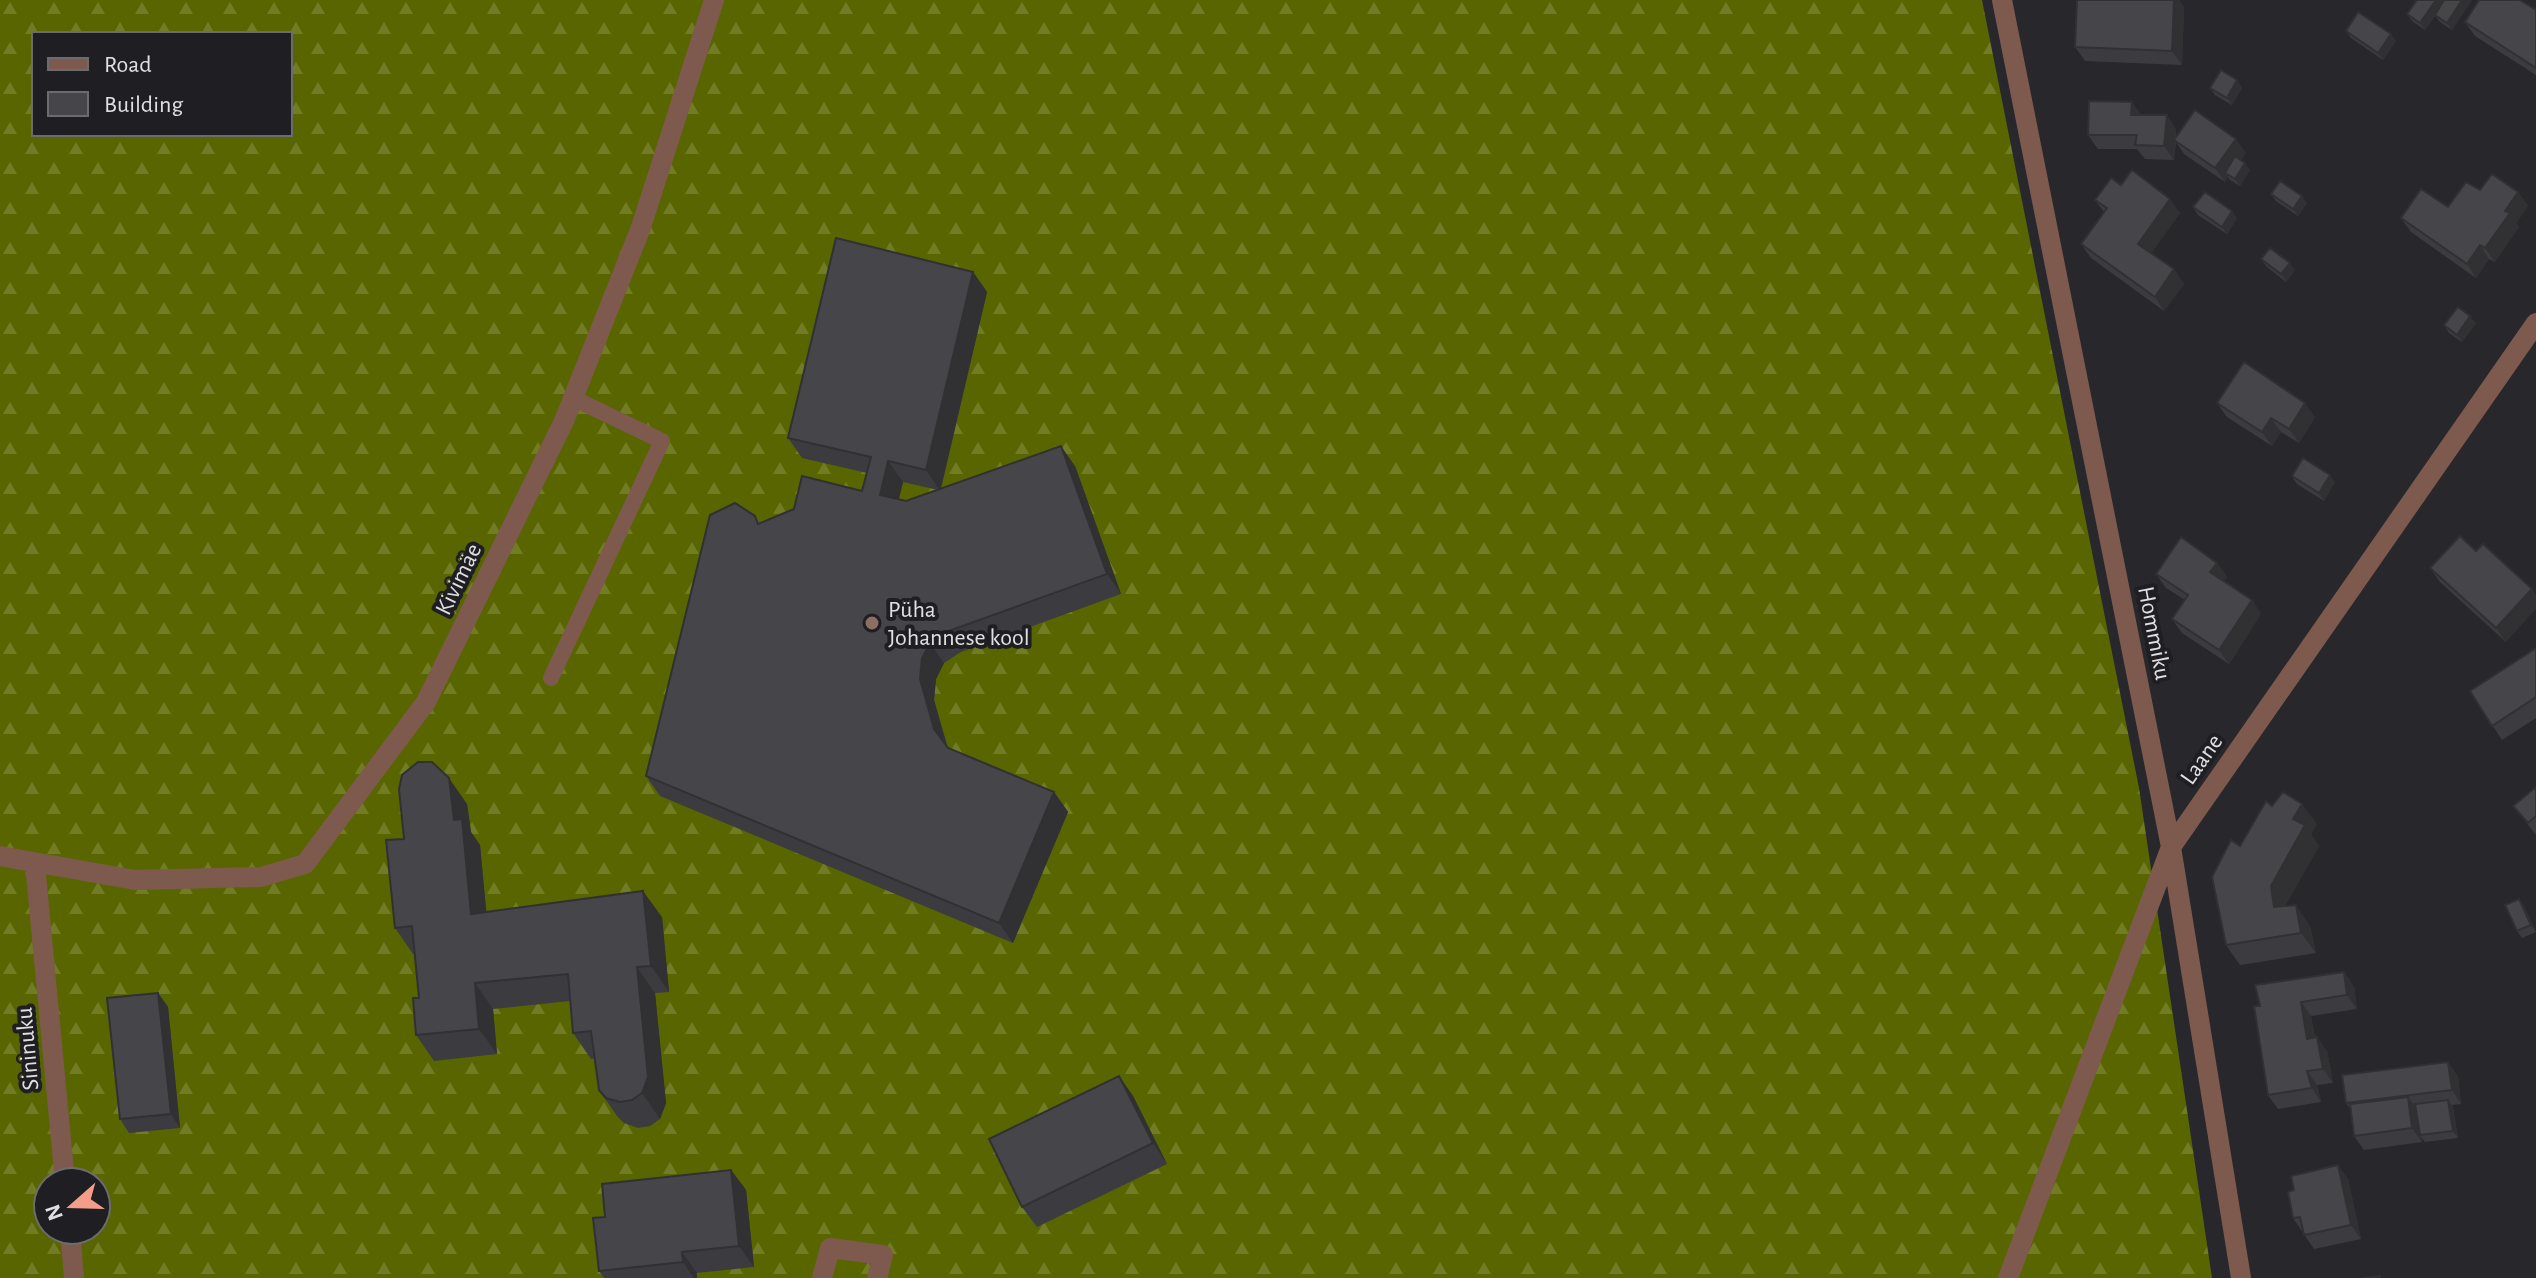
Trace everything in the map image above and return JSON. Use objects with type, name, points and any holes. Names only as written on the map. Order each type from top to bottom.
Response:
[{"type":"street","name":"Kivimäe","points":[[0,856],[135,880],[261,877],[305,864],[426,702],[573,398],[646,215],[714,0]]},
{"type":"street","name":"Hommiku","points":[[2002,0],[2171,847],[2241,1278]]},
{"type":"street","name":"Laane","points":[[2008,1278],[2171,847],[2536,323]]},
{"type":"street","name":"Sininuku","points":[[35,864],[63,1166]]},
{"type":"street","points":[[71,1246],[74,1278]]},
{"type":"street","points":[[822,1278],[830,1248],[883,1255],[877,1278]]},
{"type":"lane","points":[[551,678],[662,441],[573,398]]},
{"type":"green space","points":[[0,0],[1982,0],[2139,788],[2212,1278],[0,1278]]},
{"type":"building","points":[[2077,0],[2174,0],[2172,51],[2075,47]]},
{"type":"building","points":[[2417,0],[2436,0],[2420,23],[2407,14]]},
{"type":"building","points":[[2444,0],[2462,0],[2447,23],[2435,15]]},
{"type":"building","points":[[2479,0],[2520,0],[2536,10],[2536,68],[2465,22]]},
{"type":"building","points":[[2358,12],[2391,34],[2378,53],[2346,31]]},
{"type":"building","points":[[2221,70],[2237,80],[2227,98],[2210,88]]},
{"type":"building","points":[[2089,101],[2132,102],[2131,115],[2167,115],[2164,146],[2135,145],[2137,135],[2088,135]]},
{"type":"building","points":[[2195,110],[2236,139],[2215,168],[2174,140]]},
{"type":"building","points":[[2235,156],[2245,163],[2235,179],[2225,173]]},
{"type":"building","points":[[2132,170],[2170,199],[2138,244],[2174,269],[2155,297],[2081,244],[2107,208],[2095,200],[2111,178],[2121,185]]},
{"type":"building","points":[[2492,174],[2518,192],[2505,211],[2510,213],[2485,248],[2480,245],[2467,264],[2401,218],[2421,189],[2448,207],[2466,182],[2480,190]]},
{"type":"building","points":[[2280,181],[2302,196],[2293,209],[2271,194]]},
{"type":"building","points":[[2205,192],[2232,211],[2222,227],[2193,207]]},
{"type":"building","name":"Püha Johannese kool","points":[[836,238],[973,272],[926,470],[888,461],[880,495],[906,501],[1061,446],[1107,574],[946,632],[930,643],[922,658],[920,679],[934,729],[948,748],[1054,792],[999,923],[646,776],[710,515],[735,503],[755,516],[758,524],[794,509],[802,476],[862,491],[871,457],[788,438]]},
{"type":"building","points":[[2270,248],[2290,263],[2281,274],[2261,259]]},
{"type":"building","points":[[2458,307],[2470,316],[2457,335],[2444,325]]},
{"type":"building","points":[[2244,362],[2305,403],[2289,429],[2271,418],[2262,432],[2217,403]]},
{"type":"building","points":[[2303,458],[2330,475],[2319,493],[2292,476]]},
{"type":"building","points":[[2460,536],[2476,551],[2483,544],[2532,589],[2496,628],[2430,568]]},
{"type":"building","points":[[2181,537],[2217,563],[2210,572],[2252,600],[2219,650],[2172,619],[2188,595],[2156,574]]},
{"type":"building","points":[[2536,648],[2536,697],[2492,726],[2470,691]]},
{"type":"building","points":[[418,762],[432,762],[449,778],[454,820],[462,819],[471,914],[643,891],[651,966],[637,967],[648,1077],[642,1093],[632,1100],[620,1102],[606,1098],[599,1090],[591,1031],[573,1033],[568,974],[475,983],[479,1029],[416,1035],[413,998],[419,998],[412,926],[395,928],[386,840],[404,839],[399,789],[402,775]]},
{"type":"building","points":[[2536,787],[2536,816],[2528,823],[2513,806]]},
{"type":"building","points":[[2283,792],[2302,804],[2293,819],[2305,825],[2271,886],[2274,907],[2296,905],[2301,933],[2226,945],[2212,877],[2231,840],[2240,846],[2266,801],[2272,806]]},
{"type":"building","points":[[2519,899],[2531,925],[2517,931],[2505,905]]},
{"type":"building","points":[[2344,972],[2347,995],[2301,1002],[2307,1039],[2317,1037],[2323,1069],[2307,1071],[2312,1088],[2268,1095],[2254,1006],[2260,1006],[2255,985]]},
{"type":"building","points":[[158,993],[171,1114],[120,1119],[107,998]]},
{"type":"building","points":[[2448,1062],[2452,1090],[2346,1103],[2342,1075]]},
{"type":"building","points":[[1119,1076],[1153,1143],[1022,1207],[989,1139]]},
{"type":"building","points":[[2408,1097],[2412,1128],[2354,1136],[2350,1104]]},
{"type":"building","points":[[2448,1100],[2453,1131],[2420,1135],[2415,1104]]},
{"type":"building","points":[[2338,1165],[2351,1225],[2304,1235],[2300,1217],[2293,1218],[2288,1192],[2294,1190],[2291,1176]]},
{"type":"building","points":[[731,1170],[739,1246],[682,1252],[683,1262],[599,1271],[593,1218],[605,1217],[602,1184]]},
{"type":"place","name":"Püha Johannese kool","points":[[872,623]]}]
